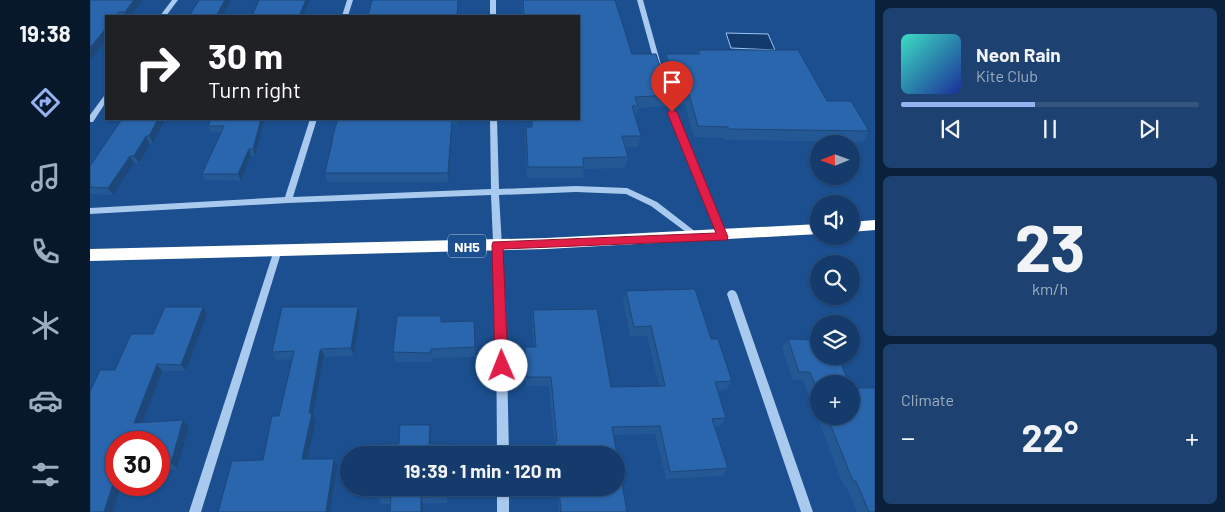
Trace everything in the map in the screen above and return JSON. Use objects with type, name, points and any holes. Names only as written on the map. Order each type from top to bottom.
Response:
[{"type":"highway","points":[[860,227],[874,227]]},
{"type":"highway","name":"NH5","points":[[90,255],[497,245],[697,236],[723,237],[810,230]]},
{"type":"street","points":[[164,15],[174,0]]},
{"type":"street","points":[[345,15],[350,0]]},
{"type":"street","points":[[493,0],[493,15]]},
{"type":"street","points":[[640,0],[659,70]]},
{"type":"street","points":[[90,120],[105,98]]},
{"type":"street","points":[[672,112],[723,237]]},
{"type":"street","points":[[288,200],[313,120]]},
{"type":"street","points":[[494,120],[495,192],[501,313],[503,446]]},
{"type":"street","points":[[90,211],[288,200],[576,188],[627,191],[654,204],[697,236]]},
{"type":"street","points":[[195,512],[278,250]]},
{"type":"street","points":[[732,294],[807,512]]},
{"type":"street","points":[[503,496],[503,512]]},
{"type":"water","points":[[726,33],[768,34],[775,50],[731,48]]},
{"type":"building","points":[[90,0],[134,0],[125,12],[118,12],[116,15],[105,15],[105,29],[90,48]]},
{"type":"building","points":[[199,0],[225,0],[217,15],[190,15]]},
{"type":"building","points":[[259,0],[306,0],[299,15],[252,15]]},
{"type":"building","points":[[372,0],[458,0],[457,15],[368,15]]},
{"type":"building","points":[[523,0],[615,0],[632,54],[656,54],[664,78],[669,79],[672,76],[666,54],[700,54],[698,50],[798,50],[827,101],[851,101],[869,131],[729,129],[728,127],[698,126],[689,94],[635,97],[638,106],[632,106],[641,136],[622,136],[628,157],[583,158],[584,167],[528,167],[526,127],[532,127],[532,120],[580,120],[580,15],[524,15]]},
{"type":"building","points":[[121,120],[157,120],[149,136],[146,136],[134,156],[130,156],[108,188],[90,187],[90,166]]},
{"type":"building","points":[[211,120],[261,120],[253,149],[249,149],[238,174],[202,174],[224,126],[208,126]]},
{"type":"building","points":[[338,120],[452,120],[448,173],[325,173]]},
{"type":"building","points":[[695,289],[711,339],[718,339],[732,381],[715,382],[726,418],[712,419],[728,468],[670,472],[660,426],[612,427],[615,446],[555,446],[555,441],[557,441],[551,377],[527,377],[525,347],[536,347],[533,310],[597,309],[611,387],[665,386],[651,326],[634,327],[626,291]]},
{"type":"building","points":[[165,307],[203,307],[181,365],[157,364],[134,423],[183,420],[171,463],[170,431],[105,431],[105,496],[109,496],[104,512],[90,512],[90,392],[100,370],[115,370],[131,334],[153,334]]},
{"type":"building","points":[[282,307],[358,307],[351,348],[321,349],[320,351],[309,413],[312,413],[302,459],[334,459],[326,512],[218,512],[232,461],[263,460],[272,416],[279,416],[294,351],[272,352]]},
{"type":"building","points":[[397,316],[441,316],[441,322],[474,321],[475,347],[431,349],[430,353],[393,352]]},
{"type":"building","points":[[788,339],[810,340],[810,365],[842,365],[845,375],[811,375],[810,372],[799,372]]},
{"type":"building","points":[[860,388],[875,388],[875,512],[869,512],[856,481],[853,481],[831,425],[860,425]]},
{"type":"building","points":[[400,425],[430,425],[429,444],[449,444],[449,446],[384,446],[384,444],[399,444]]},
{"type":"building","points":[[447,496],[421,497],[421,512],[390,512],[391,497],[378,497]]},
{"type":"building","points":[[560,496],[624,496],[627,512],[561,512]]},
{"type":"route","points":[[502,366],[497,245],[697,236],[723,237],[672,112]]}]
